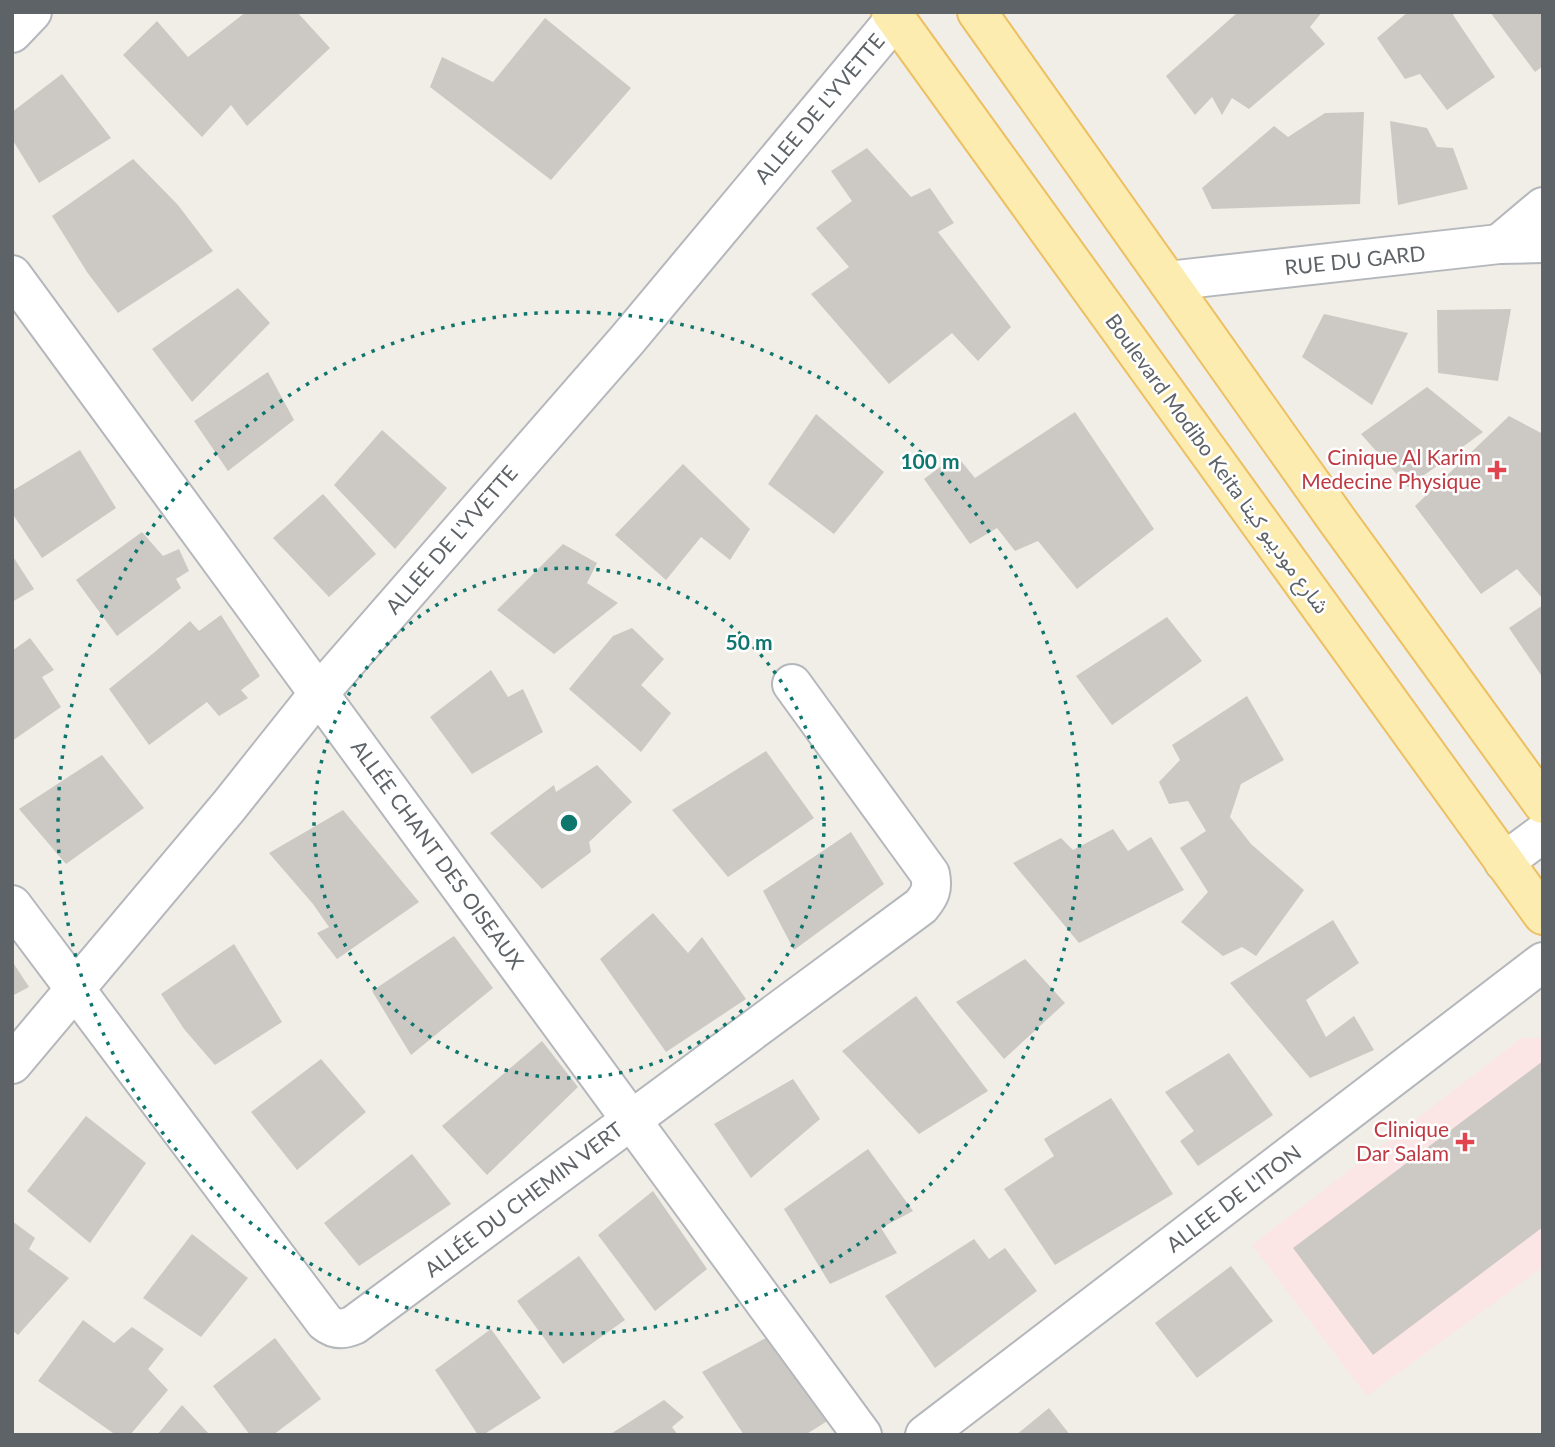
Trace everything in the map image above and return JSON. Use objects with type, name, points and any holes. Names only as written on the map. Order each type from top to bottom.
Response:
[{"type":"main road","points":[[977,12],[1543,804]]},
{"type":"main road","name":"Boulevard Modibo Keita شارع موديبو كيتا","points":[[893,15],[1543,915]]},
{"type":"street","points":[[12,33],[32,12]]},
{"type":"street","name":"ALLEE DE L'YVETTE","points":[[12,1063],[229,806],[319,693],[628,340],[893,15]]},
{"type":"street","points":[[1499,244],[1543,206]]},
{"type":"street","name":"RUE DU GARD","points":[[1168,281],[1499,244],[1543,243]]},
{"type":"street","name":"ALLÉE CHANT DES OISEAUX","points":[[12,275],[862,1435]]},
{"type":"street","name":"ALLÉE DU CHEMIN VERT","points":[[12,905],[325,1322],[332,1328],[347,1328],[355,1325],[921,906],[929,896],[932,886],[930,874],[792,684]]},
{"type":"street","points":[[1504,862],[1543,833]]},
{"type":"street","name":"ALLEE DE L'ITON","points":[[925,1435],[1543,962]]},
{"type":"shaded area","name":"Clinique Dar Salam","points":[[1522,1038],[1543,1038],[1543,1267],[1367,1396],[1252,1245]]},
{"type":"building","points":[[246,12],[297,12],[330,48],[247,126],[231,105],[202,137],[123,55],[157,21],[188,57]]},
{"type":"building","points":[[1238,12],[1322,12],[1310,27],[1325,44],[1249,109],[1232,98],[1222,115],[1212,97],[1195,115],[1166,76]]},
{"type":"building","points":[[1408,12],[1456,12],[1453,15],[1495,77],[1447,110],[1420,74],[1405,79],[1377,38]]},
{"type":"building","points":[[1490,12],[1543,12],[1543,66],[1535,72]]},
{"type":"building","points":[[545,18],[631,88],[551,180],[430,87],[442,57],[493,82]]},
{"type":"building","points":[[62,74],[111,138],[39,183],[12,139],[12,112]]},
{"type":"building","points":[[1364,112],[1360,204],[1212,209],[1202,188],[1274,126],[1288,137],[1325,113]]},
{"type":"building","points":[[1390,121],[1427,128],[1437,147],[1453,148],[1468,189],[1398,205]]},
{"type":"building","points":[[867,148],[911,197],[930,188],[954,223],[938,232],[1011,327],[978,361],[952,333],[889,384],[811,294],[849,267],[816,228],[852,201],[831,171]]},
{"type":"building","points":[[133,159],[178,205],[213,251],[118,313],[87,272],[52,216]]},
{"type":"building","points":[[238,288],[270,323],[192,402],[152,349]]},
{"type":"building","points":[[1511,309],[1498,381],[1438,373],[1437,310]]},
{"type":"building","points":[[1324,314],[1408,333],[1372,405],[1302,357]]},
{"type":"building","points":[[268,372],[294,420],[228,471],[194,421]]},
{"type":"building","points":[[1427,387],[1483,432],[1408,487],[1361,434]]},
{"type":"building","points":[[1075,412],[1154,529],[1077,589],[1038,541],[1015,551],[997,528],[970,544],[924,479],[956,455],[975,478]]},
{"type":"building","points":[[816,414],[884,472],[834,534],[768,484]]},
{"type":"building","name":"Cinique Al Karim Medecine Physique","points":[[1509,416],[1543,434],[1543,599],[1517,569],[1481,594],[1415,506]]},
{"type":"building","points":[[382,430],[447,488],[395,549],[334,485]]},
{"type":"building","points":[[80,450],[116,508],[42,558],[12,513],[12,491]]},
{"type":"building","points":[[683,464],[750,529],[730,560],[701,537],[666,580],[615,535]]},
{"type":"building","points":[[323,494],[376,554],[329,597],[273,538]]},
{"type":"building","points":[[142,532],[163,556],[179,549],[189,571],[176,579],[181,588],[117,636],[76,580]]},
{"type":"building","points":[[563,544],[597,563],[587,583],[618,603],[554,654],[497,610]]},
{"type":"building","points":[[12,555],[34,589],[12,602]]},
{"type":"building","points":[[1543,605],[1543,678],[1509,628]]},
{"type":"building","points":[[221,615],[260,676],[241,690],[248,698],[219,716],[207,702],[149,745],[109,689],[190,621],[199,631]]},
{"type":"building","points":[[1167,617],[1202,661],[1112,725],[1076,676]]},
{"type":"building","points":[[632,628],[664,659],[641,685],[671,713],[641,752],[569,689],[613,636]]},
{"type":"building","points":[[30,638],[54,670],[42,677],[61,707],[12,741],[12,651]]},
{"type":"building","points":[[491,670],[508,697],[523,689],[543,732],[472,774],[430,717]]},
{"type":"building","points":[[1247,696],[1284,760],[1241,784],[1230,817],[1251,844],[1304,890],[1256,956],[1242,947],[1223,956],[1181,922],[1208,892],[1180,848],[1206,831],[1188,801],[1169,804],[1159,782],[1180,760],[1172,745]]},
{"type":"building","points":[[766,751],[814,818],[728,877],[672,810]]},
{"type":"building","points":[[102,755],[144,808],[66,864],[19,809]]},
{"type":"building","points":[[597,765],[632,802],[589,842],[591,852],[542,889],[490,833],[554,785],[556,792]]},
{"type":"building","points":[[343,810],[419,902],[337,959],[317,933],[329,927],[269,853]]},
{"type":"building","points":[[1113,829],[1128,851],[1151,837],[1184,890],[1079,943],[1013,863],[1061,838],[1073,850]]},
{"type":"building","points":[[851,832],[884,884],[794,950],[763,891]]},
{"type":"building","points":[[653,913],[688,953],[702,937],[746,999],[666,1052],[600,959]]},
{"type":"building","points":[[1333,920],[1359,963],[1306,1000],[1326,1037],[1354,1016],[1374,1050],[1310,1078],[1230,983]]},
{"type":"building","points":[[454,936],[493,988],[411,1055],[372,991]]},
{"type":"building","points":[[234,944],[282,1022],[215,1065],[184,1029],[161,994]]},
{"type":"building","points":[[1025,959],[1065,1003],[1004,1059],[956,1002]]},
{"type":"building","points":[[12,961],[29,987],[12,996]]},
{"type":"building","points":[[916,996],[988,1091],[919,1134],[842,1051]]},
{"type":"building","points":[[542,1041],[578,1087],[487,1175],[442,1126]]},
{"type":"building","points":[[1229,1053],[1273,1115],[1198,1166],[1180,1141],[1194,1131],[1165,1092]]},
{"type":"building","points":[[321,1059],[366,1112],[297,1170],[251,1112]]},
{"type":"building","name":"Clinique Dar Salam","points":[[1543,1061],[1543,1227],[1373,1355],[1293,1248]]},
{"type":"building","points":[[793,1079],[820,1119],[751,1178],[714,1124]]},
{"type":"building","points":[[1111,1098],[1173,1194],[1055,1265],[1004,1189],[1054,1156],[1044,1139]]},
{"type":"building","points":[[86,1116],[146,1163],[90,1243],[27,1191]]},
{"type":"building","points":[[868,1149],[913,1211],[881,1228],[897,1253],[830,1284],[784,1209]]},
{"type":"building","points":[[412,1154],[451,1204],[359,1266],[324,1223]]},
{"type":"building","points":[[653,1191],[707,1269],[655,1311],[598,1235]]},
{"type":"building","points":[[12,1221],[35,1238],[29,1249],[69,1278],[18,1335],[12,1330]]},
{"type":"building","points":[[192,1234],[248,1278],[201,1337],[143,1298]]},
{"type":"building","points":[[974,1239],[989,1259],[1005,1248],[1037,1291],[935,1368],[885,1296]]},
{"type":"building","points":[[579,1256],[625,1320],[563,1364],[517,1301]]},
{"type":"building","points":[[1231,1266],[1273,1321],[1197,1378],[1155,1323]]},
{"type":"building","points":[[83,1320],[114,1343],[132,1327],[164,1349],[148,1369],[168,1390],[130,1435],[116,1435],[38,1381]]},
{"type":"building","points":[[491,1329],[541,1398],[483,1435],[478,1435],[435,1370]]},
{"type":"building","points":[[275,1338],[321,1399],[273,1435],[250,1435],[213,1386]]},
{"type":"building","points":[[766,1338],[829,1420],[805,1435],[744,1435],[702,1372]]},
{"type":"building","points":[[664,1400],[684,1417],[672,1427],[678,1435],[609,1435]]},
{"type":"building","points":[[182,1405],[210,1435],[157,1435]]},
{"type":"building","points":[[1049,1408],[1070,1435],[1016,1435]]},
{"type":"place","name":"Cinique Al Karim Medecine Physique","points":[[1497,470]]},
{"type":"place","name":"Clinique Dar Salam","points":[[1465,1142]]}]
